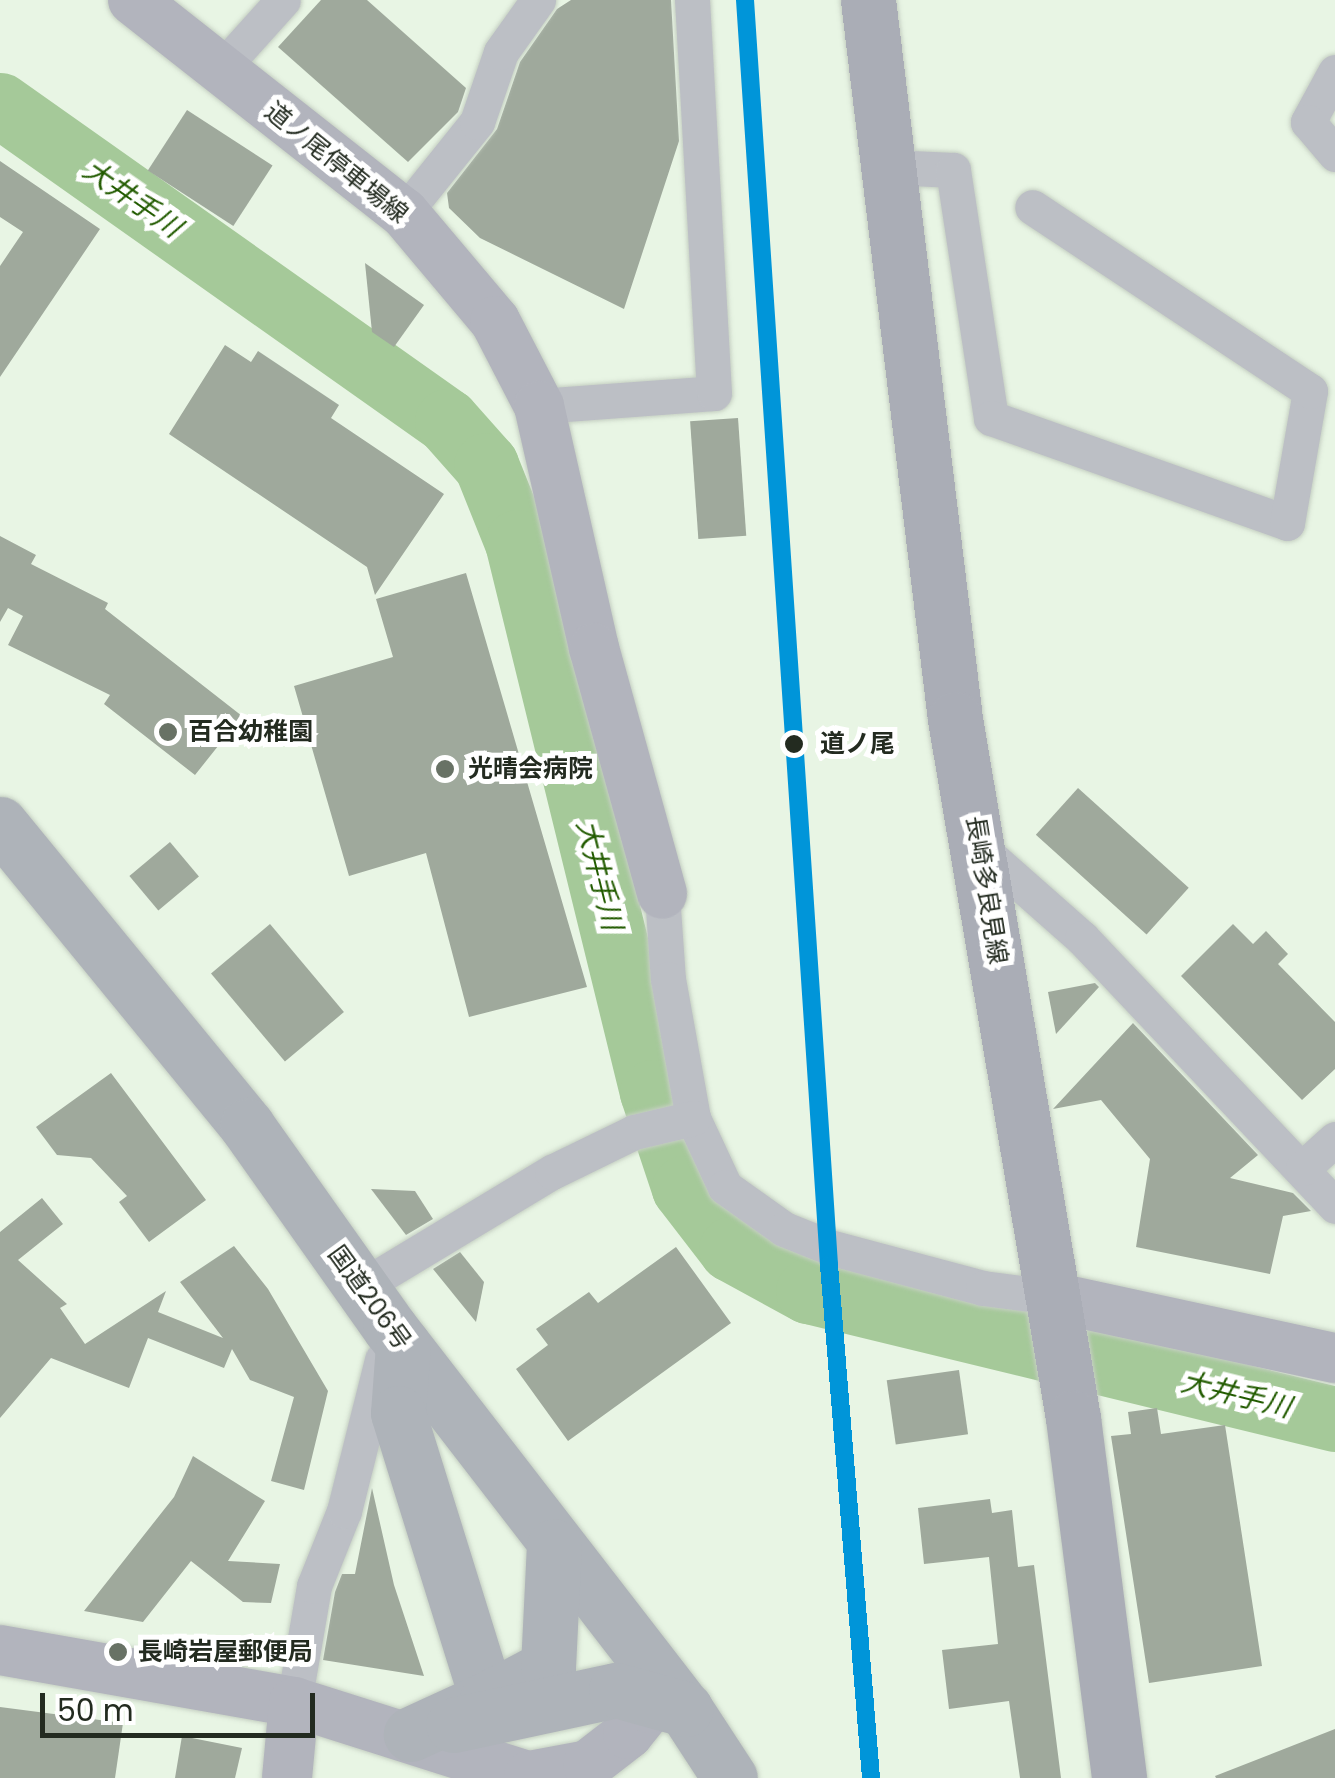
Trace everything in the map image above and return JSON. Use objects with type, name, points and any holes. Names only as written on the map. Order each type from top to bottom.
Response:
[{"type":"highway","name":"国道206号","points":[[0,824],[247,1126],[385,1320],[658,1688],[730,1778]]},
{"type":"highway","points":[[385,1320],[398,1414],[487,1699]]},
{"type":"highway","points":[[411,1734],[548,1668],[554,1546]]},
{"type":"highway","points":[[411,1734],[616,1690],[658,1688]]},
{"type":"main road","name":"長崎多良見線","points":[[868,0],[955,719],[980,848],[1073,1418],[1118,1778]]},
{"type":"street","name":"道ノ尾停車場線","points":[[132,0],[404,213],[495,321],[539,406],[594,648],[662,894]]},
{"type":"street","points":[[220,70],[283,0]]},
{"type":"street","points":[[404,213],[476,122],[501,52],[538,0]]},
{"type":"street","points":[[539,406],[714,393],[692,0]]},
{"type":"street","points":[[1335,72],[1308,122],[1335,154]]},
{"type":"street","points":[[890,167],[952,170],[991,418],[1288,524],[1310,391],[1032,207]]},
{"type":"street","points":[[980,848],[1082,938],[1335,1206]]},
{"type":"street","points":[[662,894],[668,979],[687,1120],[725,1187],[784,1229],[983,1288],[1052,1298],[1335,1358]]},
{"type":"street","points":[[288,1778],[294,1702],[314,1586],[344,1511],[385,1320],[536,1180],[634,1132],[687,1120]]},
{"type":"street","points":[[1302,1168],[1335,1138]]},
{"type":"street","points":[[0,1650],[294,1702],[411,1734],[531,1777],[588,1765],[628,1734],[649,1708],[658,1688]]},
{"type":"building","points":[[321,0],[367,0],[466,88],[458,112],[408,162],[278,47]]},
{"type":"building","points":[[571,0],[671,0],[679,141],[624,309],[480,238],[449,208],[447,193],[497,129],[520,62],[557,9]]},
{"type":"building","points":[[187,110],[273,166],[233,226],[148,170]]},
{"type":"building","points":[[0,161],[100,229],[0,377],[0,266],[23,232],[0,217]]},
{"type":"building","points":[[365,263],[424,305],[394,347],[372,332]]},
{"type":"building","points":[[225,345],[251,362],[258,351],[339,405],[331,418],[444,494],[375,595],[367,567],[169,434]]},
{"type":"building","points":[[738,418],[746,536],[698,539],[690,421]]},
{"type":"building","points":[[0,536],[36,555],[31,564],[108,603],[105,609],[242,716],[195,775],[104,704],[110,695],[8,645],[23,616],[8,608],[0,622]]},
{"type":"building","name":"光晴会病院","points":[[466,573],[587,987],[469,1017],[426,853],[349,876],[294,686],[393,657],[376,599]]},
{"type":"building","points":[[1078,788],[1189,888],[1147,935],[1036,835]]},
{"type":"building","points":[[170,842],[199,876],[158,911],[129,876]]},
{"type":"building","points":[[270,924],[344,1012],[285,1062],[211,973]]},
{"type":"building","points":[[1233,924],[1253,944],[1266,931],[1288,954],[1278,964],[1335,1022],[1335,1069],[1302,1100],[1181,976]]},
{"type":"building","points":[[1095,983],[1099,987],[1056,1034],[1048,992]]},
{"type":"building","points":[[1133,1023],[1258,1155],[1230,1178],[1293,1193],[1311,1211],[1283,1216],[1270,1274],[1136,1247],[1150,1159],[1101,1100],[1053,1109]]},
{"type":"building","points":[[111,1073],[206,1200],[149,1242],[119,1202],[127,1196],[91,1158],[57,1155],[36,1127]]},
{"type":"building","points":[[371,1189],[415,1191],[433,1219],[406,1235]]},
{"type":"building","points":[[42,1198],[63,1224],[18,1260],[67,1304],[60,1308],[85,1344],[166,1291],[158,1312],[223,1338],[180,1282],[234,1246],[268,1289],[328,1391],[304,1490],[271,1481],[294,1397],[250,1380],[232,1349],[224,1368],[148,1338],[129,1388],[51,1358],[0,1418],[0,1232]]},
{"type":"building","points":[[676,1247],[731,1323],[568,1441],[516,1369],[548,1345],[536,1329],[589,1292],[598,1303]]},
{"type":"building","points":[[460,1252],[484,1282],[476,1322],[433,1269]]},
{"type":"building","points":[[959,1370],[968,1434],[896,1445],[887,1380]]},
{"type":"building","points":[[1157,1408],[1161,1434],[1225,1425],[1262,1666],[1149,1683],[1111,1436],[1131,1434],[1128,1412]]},
{"type":"building","points":[[193,1456],[265,1501],[228,1561],[280,1564],[271,1603],[243,1602],[191,1561],[143,1622],[84,1611],[174,1497]]},
{"type":"building","points":[[372,1488],[394,1585],[424,1676],[323,1660],[335,1592],[342,1574],[355,1574]]},
{"type":"building","points":[[990,1499],[992,1513],[1012,1510],[1018,1567],[1034,1565],[1061,1778],[1020,1778],[1009,1701],[949,1709],[942,1650],[998,1644],[989,1557],[924,1564],[918,1508]]},
{"type":"building","points":[[0,1707],[123,1723],[115,1778],[0,1778]]},
{"type":"building","points":[[1335,1729],[1335,1778],[1215,1776]]},
{"type":"building","points":[[182,1736],[242,1748],[235,1778],[175,1778]]},
{"type":"waterway","name":"大井手川","points":[[0,105],[447,421],[486,465],[517,542],[652,1092],[684,1188],[731,1249],[808,1291],[1335,1419]]},
{"type":"transit line","points":[[745,0],[829,1265],[871,1778]]},
{"type":"place","name":"百合幼稚園","points":[[168,732]]},
{"type":"place","name":"道ノ尾","points":[[794,744]]},
{"type":"place","name":"光晴会病院","points":[[445,769]]},
{"type":"place","name":"長崎岩屋郵便局","points":[[118,1652]]}]
